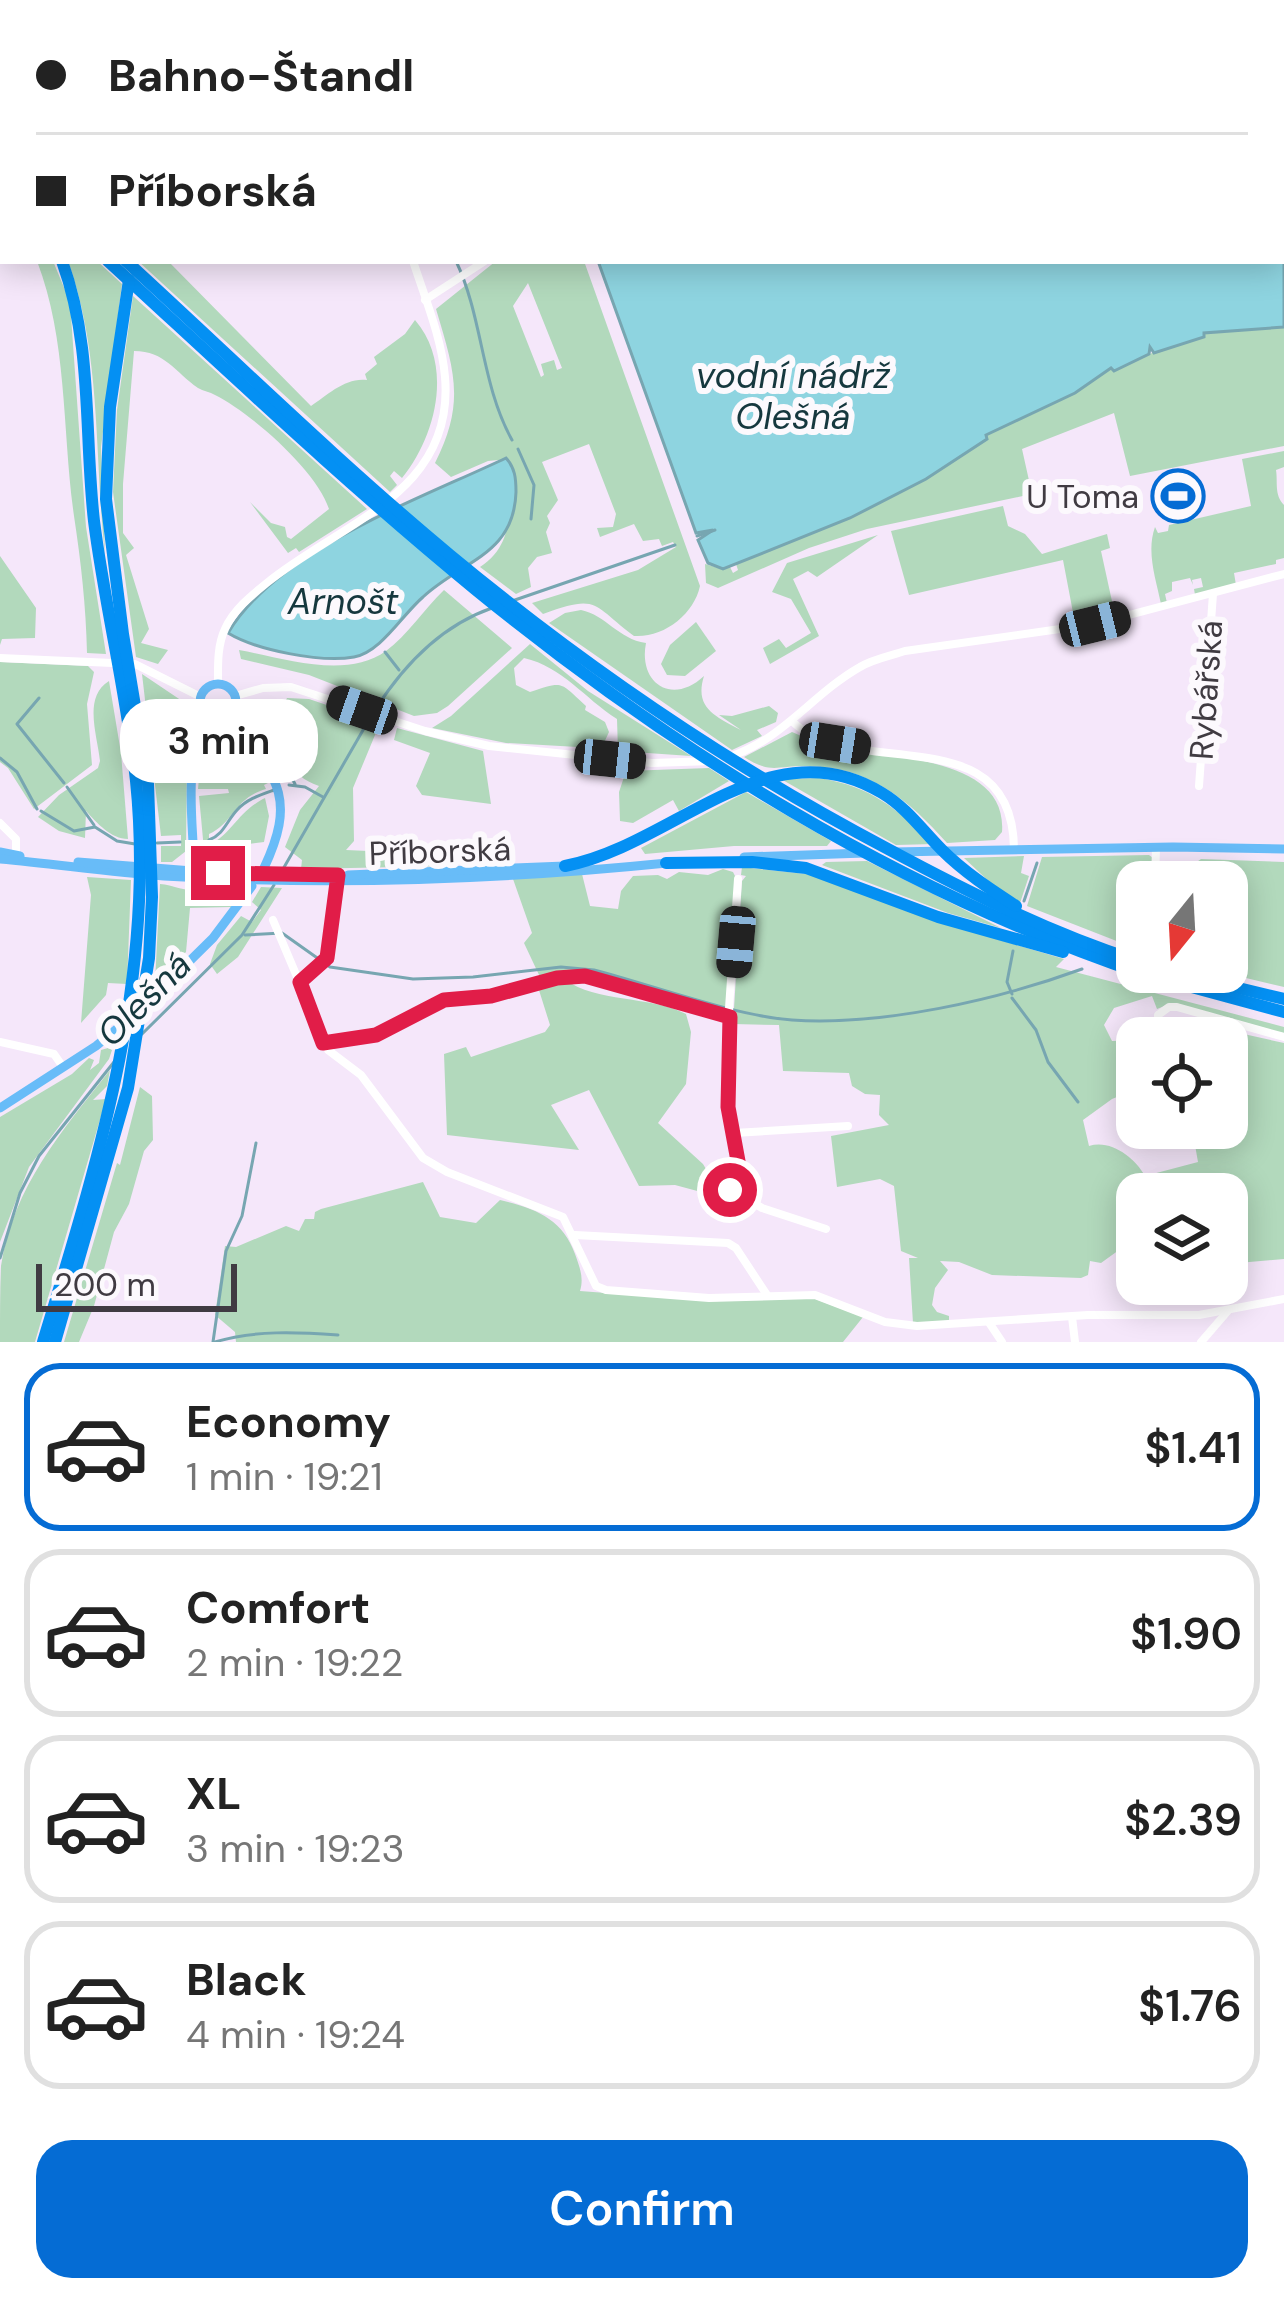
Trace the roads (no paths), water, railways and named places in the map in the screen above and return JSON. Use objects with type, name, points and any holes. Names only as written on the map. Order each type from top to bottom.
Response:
[{"type":"highway","points":[[55,1342],[128,1088],[149,958],[144,836],[130,701],[92,499],[82,326],[63,264]]},
{"type":"highway","points":[[111,264],[376,498],[654,722],[798,814],[1013,924],[1116,960]]},
{"type":"highway","points":[[117,633],[106,466],[125,318],[127,264]]},
{"type":"highway","points":[[130,264],[376,498]]},
{"type":"highway","points":[[547,639],[804,804],[964,889],[1086,942]]},
{"type":"highway","points":[[565,866],[618,851],[765,777],[801,771],[837,775],[883,793],[977,880],[1030,915],[1116,956]]},
{"type":"highway","points":[[43,1342],[113,1101],[137,957],[144,836]]},
{"type":"highway","points":[[666,863],[752,862],[806,868],[938,917],[1116,962]]},
{"type":"highway","points":[[1248,990],[1284,999]]},
{"type":"highway","points":[[1222,993],[1284,1012]]},
{"type":"main road","points":[[218,684],[235,696],[230,717],[209,718],[201,709],[207,688],[218,684]]},
{"type":"main road","points":[[230,717],[272,771],[280,791],[281,826],[264,868]]},
{"type":"main road","points":[[194,874],[192,765],[197,739],[209,718]]},
{"type":"main road","name":"Příborská","points":[[0,855],[240,877],[462,880],[825,854],[1284,849]]},
{"type":"main road","name":"Příborská","points":[[338,878],[666,863]]},
{"type":"main road","points":[[0,1108],[96,1046],[170,985],[252,886]]},
{"type":"street","points":[[218,684],[222,638],[245,601],[298,559],[401,493],[433,450],[442,420],[446,376],[414,264]]},
{"type":"street","points":[[425,300],[481,264]]},
{"type":"street","points":[[235,696],[291,687],[490,746],[670,763],[720,759],[764,741],[863,665],[892,655],[1095,624],[1284,574]]},
{"type":"street","name":"Rybářská","points":[[1199,786],[1213,594]]},
{"type":"street","points":[[0,658],[135,664],[201,697]]},
{"type":"street","points":[[793,722],[825,741],[944,761],[973,772],[1000,797],[1013,827],[1014,849]]},
{"type":"street","points":[[0,823],[16,839],[16,858]]},
{"type":"street","points":[[1156,848],[1156,861]]},
{"type":"street","points":[[300,982],[327,958],[338,878]]},
{"type":"street","points":[[738,879],[728,1107],[738,1161],[728,1182],[733,1194],[797,1222],[826,1229]]},
{"type":"street","points":[[273,920],[323,1043],[361,1075],[423,1158],[563,1217],[596,1286],[605,1290],[709,1298],[815,1295],[886,1322],[990,1324],[1227,1312],[1284,1299]]},
{"type":"street","points":[[323,1043],[376,1035],[444,1000],[491,996],[557,978],[585,976],[729,1010]]},
{"type":"street","points":[[1158,1017],[1177,1007],[1213,1017]]},
{"type":"street","points":[[1248,1027],[1284,1037]]},
{"type":"street","points":[[0,1042],[54,1054],[63,1067]]},
{"type":"street","points":[[734,1132],[848,1126]]},
{"type":"street","points":[[574,1235],[728,1243],[767,1297]]},
{"type":"street","points":[[1201,1342],[1227,1312]]},
{"type":"street","points":[[1072,1317],[1075,1342]]},
{"type":"street","points":[[990,1324],[1002,1342]]},
{"type":"water","name":"vodní nádrž Olešná","points":[[599,264],[1284,264],[1284,327],[1204,333],[1204,337],[1154,353],[1150,347],[1149,354],[1114,371],[1111,368],[1075,393],[986,435],[987,439],[926,479],[850,518],[723,569],[708,563],[698,540],[713,530],[696,533]]},
{"type":"water","name":"Arnošt","points":[[506,458],[516,492],[506,530],[484,554],[423,597],[364,654],[307,657],[271,650],[228,633],[280,576],[315,552],[393,509]]},
{"type":"waterway","points":[[457,264],[494,396],[512,440]]},
{"type":"waterway","points":[[518,449],[534,485],[531,519]]},
{"type":"waterway","name":"Olešná","points":[[697,536],[715,530]]},
{"type":"waterway","name":"Olešná","points":[[512,601],[675,545]]},
{"type":"waterway","name":"Olešná","points":[[375,710],[424,649],[456,625],[492,608]]},
{"type":"waterway","points":[[385,652],[399,670]]},
{"type":"waterway","points":[[39,698],[17,724],[64,783]]},
{"type":"waterway","name":"Olešná","points":[[279,876],[370,718]]},
{"type":"waterway","points":[[264,726],[295,784]]},
{"type":"waterway","points":[[0,758],[17,772],[37,809]]},
{"type":"waterway","points":[[289,785],[323,797]]},
{"type":"waterway","points":[[67,787],[94,825]]},
{"type":"waterway","points":[[209,840],[245,803],[274,790]]},
{"type":"waterway","points":[[41,811],[74,831],[95,827],[117,841],[135,844]]},
{"type":"waterway","points":[[157,843],[180,842]]},
{"type":"waterway","points":[[1024,901],[1037,863]]},
{"type":"waterway","name":"Olešná","points":[[142,1034],[242,935],[274,885]]},
{"type":"waterway","points":[[245,935],[282,933],[330,967],[413,979],[561,967],[594,970],[720,1006],[792,1020],[901,1015],[1014,991],[1082,969]]},
{"type":"waterway","points":[[1012,994],[1007,982],[1013,951]]},
{"type":"waterway","points":[[1012,998],[1036,1030],[1048,1062],[1078,1102]]},
{"type":"waterway","name":"Olešná","points":[[0,1258],[20,1193],[39,1156],[114,1062]]},
{"type":"waterway","points":[[213,1342],[226,1251],[242,1216],[256,1143]]},
{"type":"waterway","points":[[215,1342],[261,1334],[338,1335]]},
{"type":"place","name":"U Toma","points":[[1178,496]]}]
